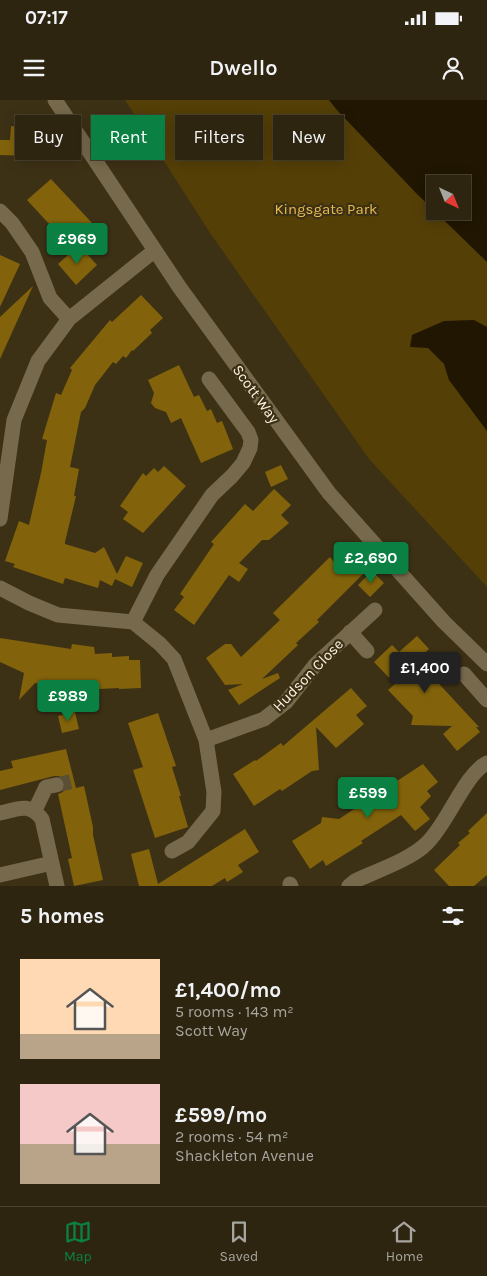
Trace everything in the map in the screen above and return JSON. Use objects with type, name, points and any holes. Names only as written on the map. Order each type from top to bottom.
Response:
[{"type":"street","name":"Scott Way","points":[[55,100],[154,251],[329,494],[444,622],[487,664]]},
{"type":"street","points":[[0,211],[12,223],[32,252],[50,298],[70,319]]},
{"type":"street","points":[[0,519],[14,420],[38,361],[70,319],[154,251]]},
{"type":"street","points":[[133,622],[158,576],[179,543],[212,495],[243,463],[250,448],[251,440],[248,432],[209,379]]},
{"type":"street","points":[[0,588],[29,603],[58,614],[133,622],[160,644],[174,660],[206,740],[214,792],[213,812],[188,842],[172,851]]},
{"type":"street","name":"Hudson Close","points":[[206,740],[264,719],[286,702],[316,664],[375,610]]},
{"type":"street","points":[[350,632],[367,650]]},
{"type":"street","points":[[464,674],[487,700]]},
{"type":"street","points":[[349,886],[355,881],[411,855],[426,844],[438,831],[467,783],[487,763]]},
{"type":"street","points":[[35,810],[46,787],[56,785]]},
{"type":"street","points":[[0,813],[25,808],[35,810],[42,819],[57,886]]},
{"type":"street","points":[[0,874],[52,863]]},
{"type":"green space","name":"Kingsgate Park","points":[[125,100],[487,100],[487,587],[369,459],[210,233],[163,160],[165,160],[165,115],[135,115]]},
{"type":"shaded area","points":[[329,100],[487,100],[487,262],[444,220],[471,220],[471,175],[426,175],[426,203],[344,117],[344,115],[342,115]]},
{"type":"shaded area","points":[[474,320],[487,327],[487,431],[449,380],[444,364],[428,348],[410,347],[412,335],[444,321]]},
{"type":"building","points":[[11,126],[15,126],[15,156],[0,155],[0,140],[10,140]]},
{"type":"building","points":[[51,179],[93,224],[66,249],[47,229],[51,226],[27,200]]},
{"type":"building","points":[[79,245],[97,265],[76,285],[58,264]]},
{"type":"building","points":[[0,255],[20,264],[0,307]]},
{"type":"building","points":[[33,286],[0,359],[0,317]]},
{"type":"building","points":[[141,295],[163,318],[150,330],[152,333],[132,350],[126,358],[123,356],[116,364],[113,362],[95,385],[85,408],[81,412],[70,467],[79,469],[74,496],[76,496],[65,542],[65,544],[95,553],[104,547],[117,574],[126,556],[143,563],[132,587],[115,579],[112,586],[100,580],[98,588],[65,578],[63,584],[13,567],[15,564],[5,561],[19,521],[29,525],[47,440],[42,439],[56,393],[61,395],[72,370],[70,368],[110,320],[112,322]]},
{"type":"building","points":[[179,365],[194,397],[199,395],[207,411],[211,409],[217,423],[222,421],[233,449],[201,463],[181,418],[171,423],[166,412],[155,408],[151,403],[154,393],[148,380]]},
{"type":"building","points":[[281,465],[288,479],[271,487],[265,472]]},
{"type":"building","points":[[164,466],[186,486],[143,533],[123,519],[128,512],[120,506],[143,473],[146,476],[154,468],[158,472]]},
{"type":"building","points":[[274,489],[291,505],[281,515],[289,523],[269,540],[262,540],[239,563],[248,569],[239,582],[229,575],[194,625],[174,610],[184,597],[180,594],[214,544],[211,542],[245,504],[253,511]]},
{"type":"building","points":[[344,552],[364,573],[317,620],[319,622],[296,643],[298,645],[262,679],[278,673],[280,678],[239,705],[228,690],[243,684],[225,685],[206,658],[225,644],[231,644],[241,657],[280,620],[273,613],[330,557],[334,562]]},
{"type":"building","points":[[372,571],[384,583],[370,597],[358,585]]},
{"type":"building","points":[[417,636],[429,649],[417,660],[479,727],[476,727],[480,732],[457,751],[443,734],[452,726],[411,725],[413,716],[388,690],[395,684],[374,662],[392,645],[399,652]]},
{"type":"building","points":[[0,638],[71,649],[72,644],[94,647],[95,654],[112,653],[112,657],[129,656],[129,660],[140,660],[141,688],[79,690],[35,683],[19,700],[24,673],[0,662]]},
{"type":"building","points":[[351,688],[367,706],[356,715],[364,724],[336,748],[316,727],[319,770],[312,771],[282,791],[280,789],[254,806],[233,774],[256,761],[281,743],[283,746]]},
{"type":"building","points":[[75,712],[79,729],[62,733],[58,716]]},
{"type":"building","points":[[158,713],[176,766],[172,767],[188,827],[155,838],[133,770],[143,767],[128,723]]},
{"type":"building","points":[[66,749],[76,788],[84,786],[103,880],[74,886],[68,859],[72,858],[58,794],[63,792],[65,788],[63,779],[59,776],[54,776],[0,790],[0,771],[13,768],[11,761]]},
{"type":"building","points":[[423,764],[438,782],[427,791],[431,796],[420,807],[430,819],[415,831],[401,815],[361,841],[363,843],[326,866],[323,860],[310,869],[292,841],[321,823],[322,817],[339,819]]},
{"type":"building","points":[[487,813],[487,875],[474,886],[449,886],[434,870],[460,845],[458,843],[470,833],[468,831]]},
{"type":"building","points":[[245,829],[259,852],[238,865],[243,872],[227,882],[225,878],[212,886],[139,886],[131,854],[149,849],[158,884]]},
{"type":"tunnel","points":[[56,785],[74,781]]}]
